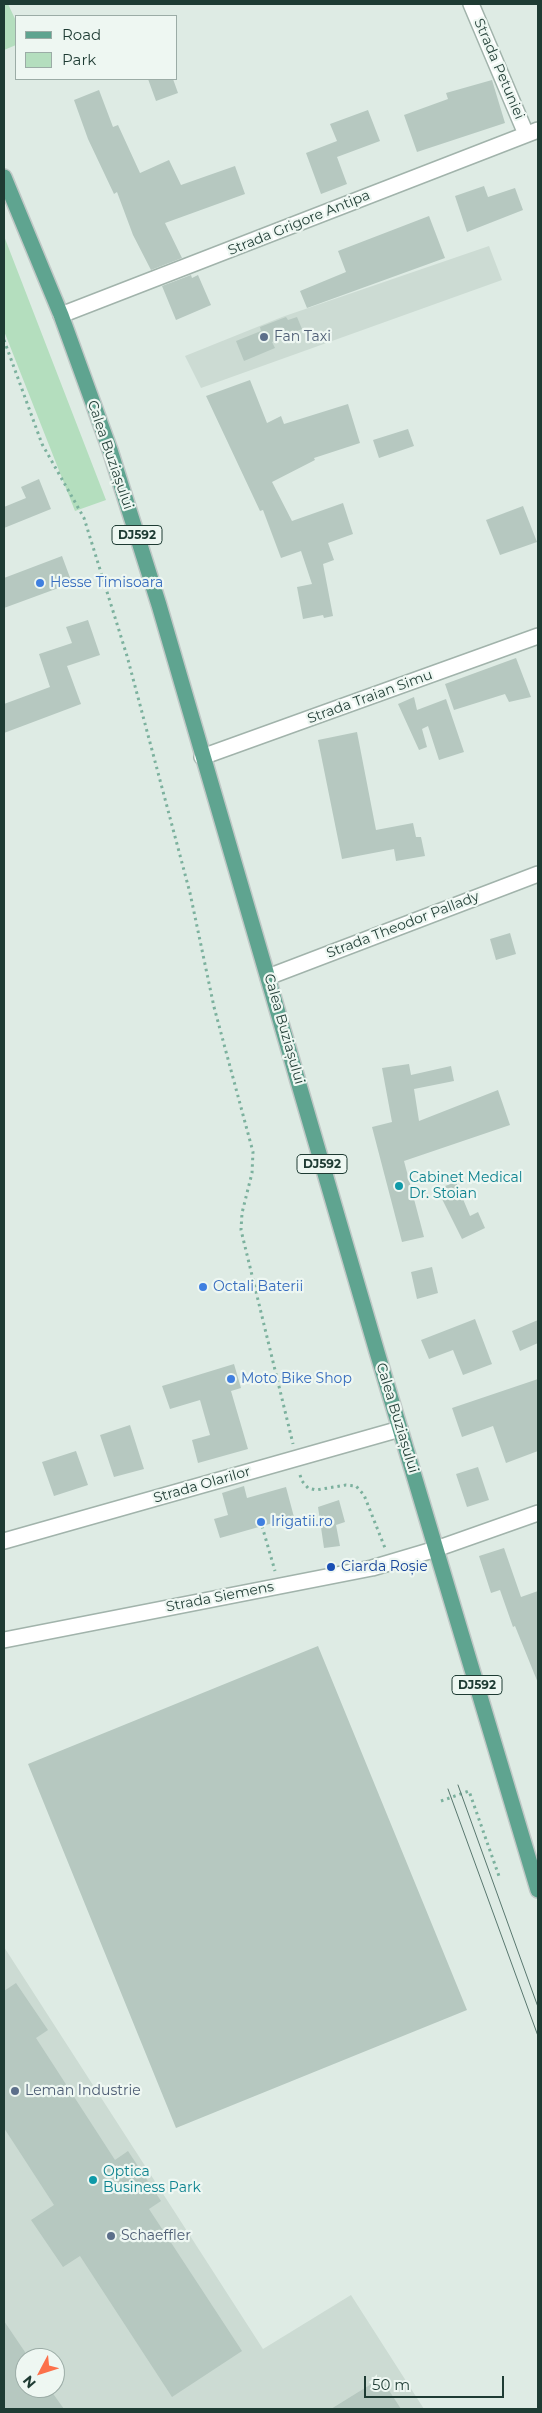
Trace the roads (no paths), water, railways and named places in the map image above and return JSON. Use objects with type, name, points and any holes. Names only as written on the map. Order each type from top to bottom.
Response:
[{"type":"main road","name":"Calea Buziașului","points":[[4,178],[60,315],[110,450],[159,605],[400,1429],[538,1890]]},
{"type":"street","name":"Strada Petuniei","points":[[471,4],[532,132]]},
{"type":"street","name":"Strada Grigore Antipa","points":[[60,315],[294,226],[321,212],[532,132]]},
{"type":"street","name":"Strada Traian Simu","points":[[202,757],[538,636]]},
{"type":"street","name":"Strada Theodor Pallady","points":[[268,977],[538,874]]},
{"type":"street","name":"Strada Olarilor","points":[[4,1541],[400,1429]]},
{"type":"street","name":"Strada Siemens","points":[[4,1640],[372,1568],[538,1513]]},
{"type":"tram line","points":[[458,1785],[538,2007]]},
{"type":"tram line","points":[[448,1789],[538,2036]]},
{"type":"place","name":"Fan Taxi","points":[[264,337]]},
{"type":"place","name":"Hesse Timisoara","points":[[40,583]]},
{"type":"place","name":"Cabinet Medical Dr. Stoian","points":[[399,1186]]},
{"type":"place","name":"Octali Baterii","points":[[203,1287]]},
{"type":"place","name":"Moto Bike Shop","points":[[231,1379]]},
{"type":"place","name":"Irigatii.ro","points":[[261,1522]]},
{"type":"place","name":"Ciarda Roșie","points":[[331,1567]]},
{"type":"place","name":"Leman Industrie","points":[[15,2091]]},
{"type":"place","name":"Optica Business Park","points":[[93,2180]]},
{"type":"place","name":"Schaeffler","points":[[111,2236]]}]
